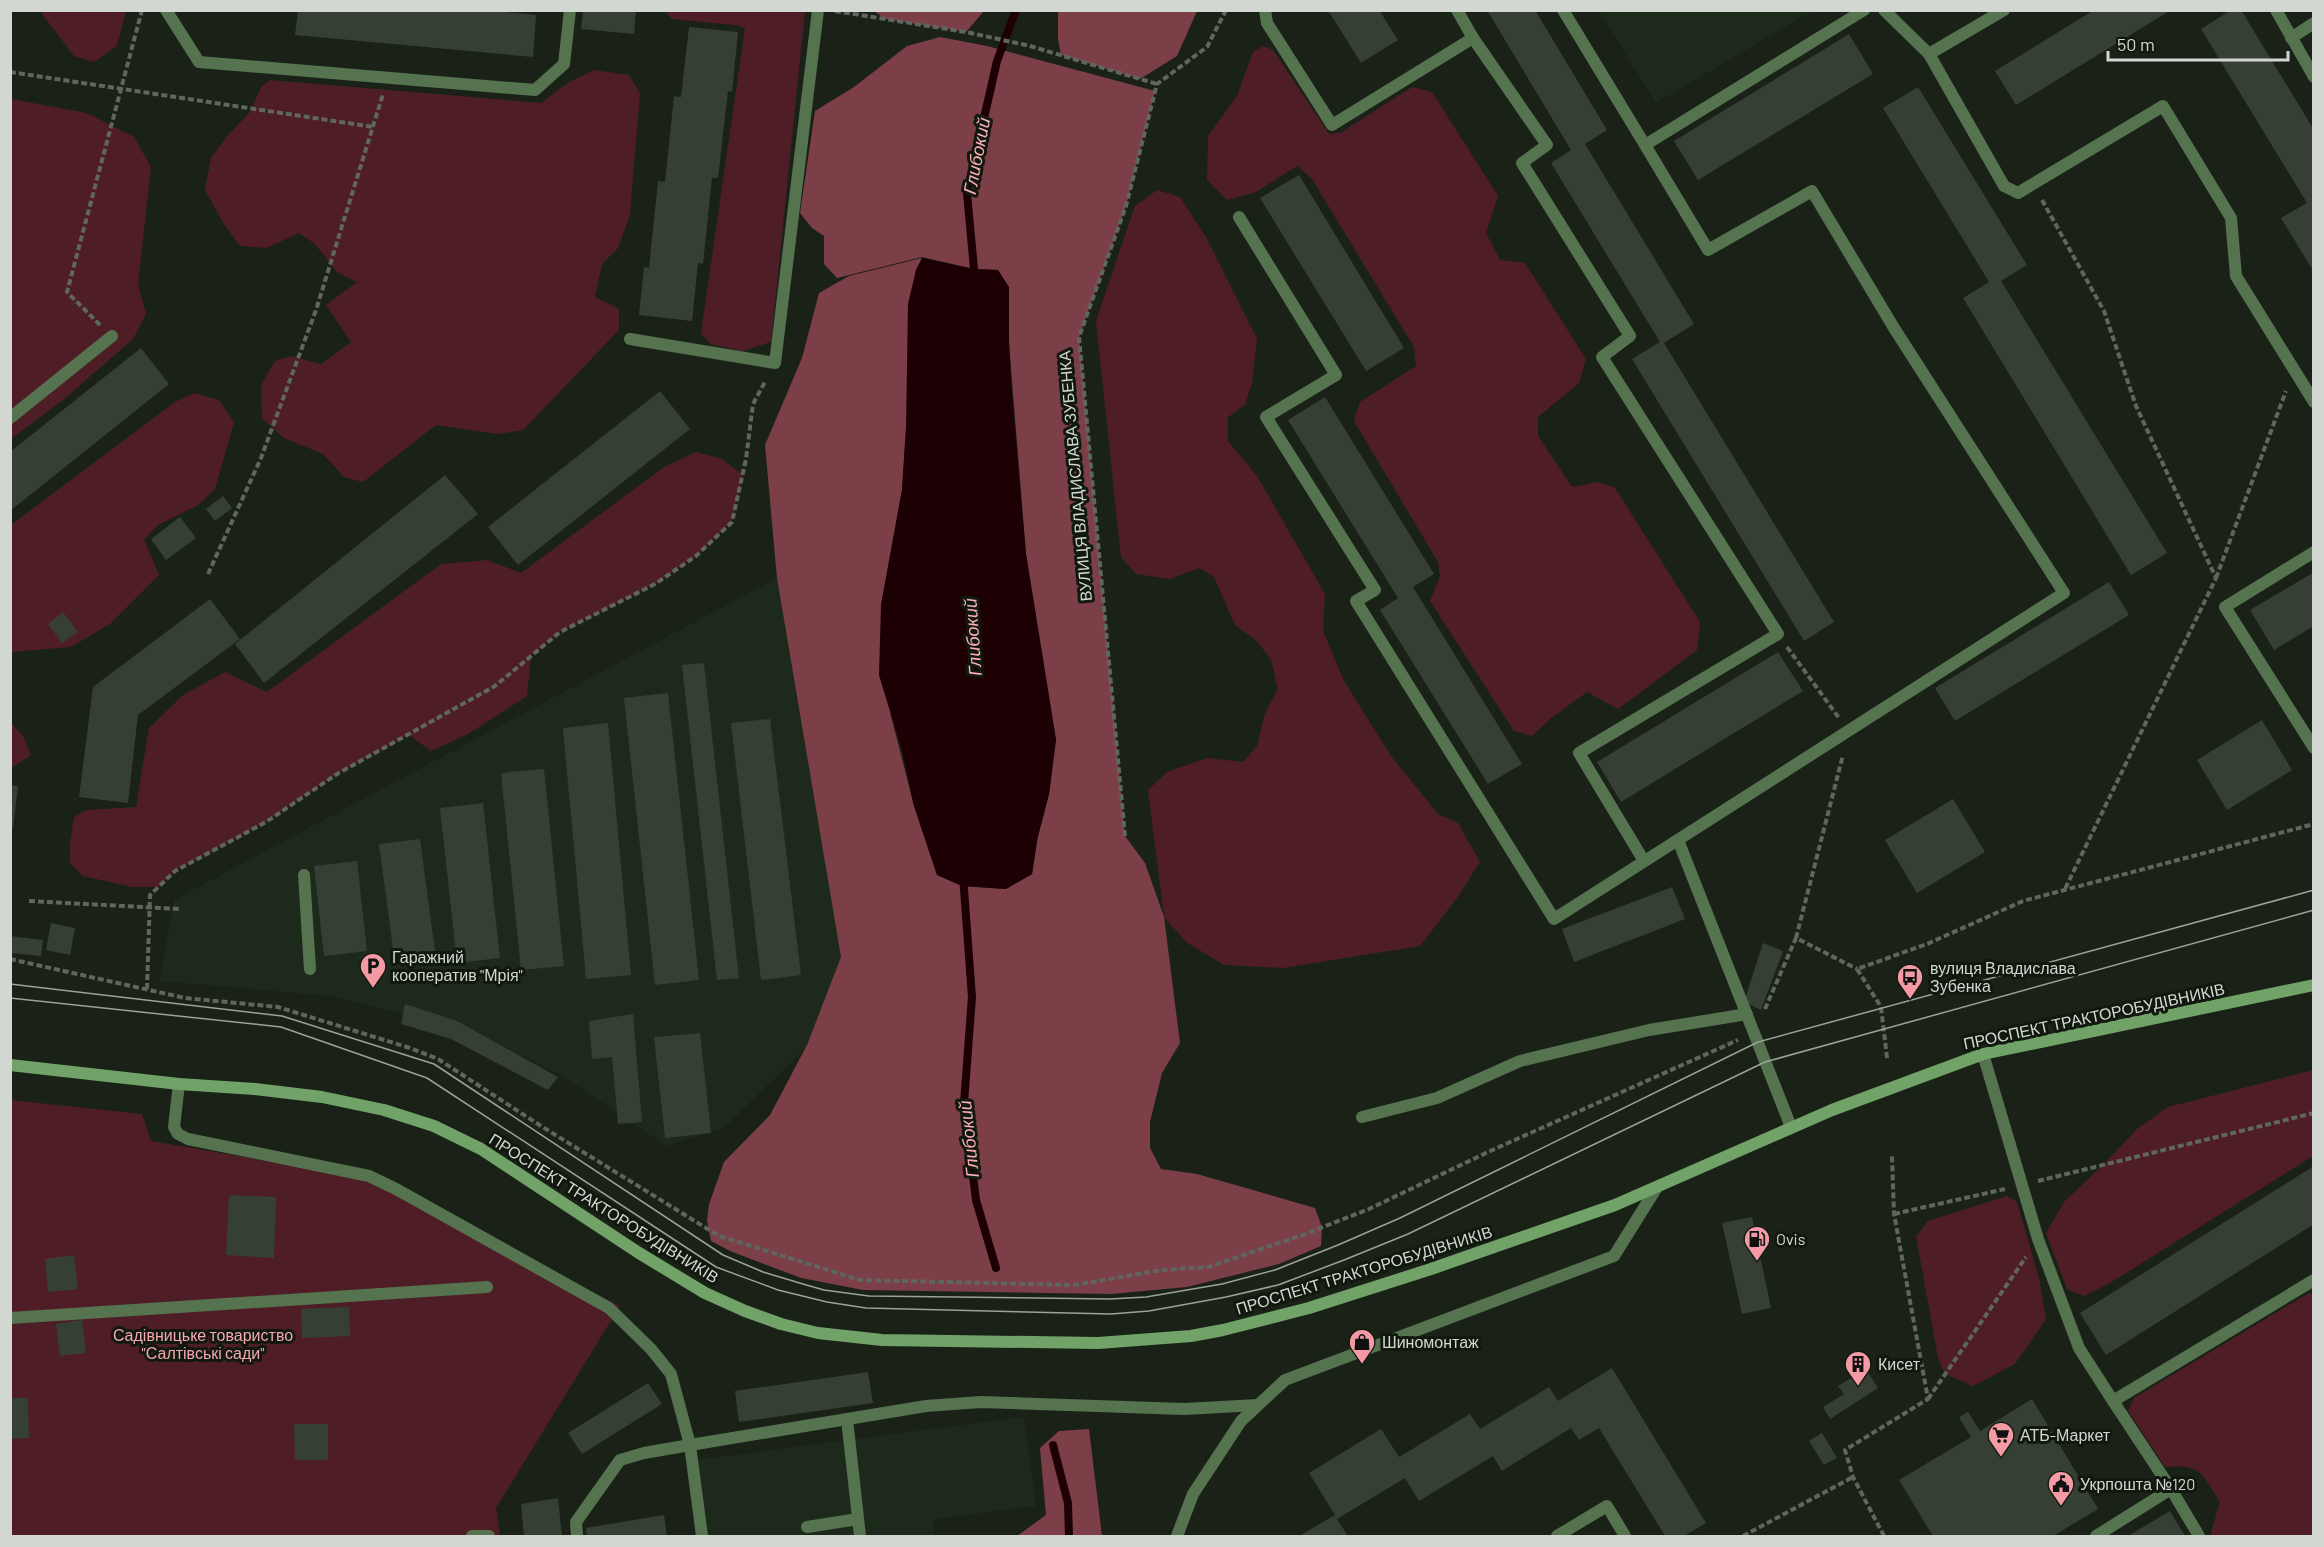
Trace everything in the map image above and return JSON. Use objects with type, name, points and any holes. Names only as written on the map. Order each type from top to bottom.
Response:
[{"type":"main road","name":"ПРОСПЕКТ ТРАКТОРОБУДІВНИКІВ","points":[[10,1065],[322,1097],[384,1110],[434,1126],[481,1149],[639,1253],[705,1293],[745,1311],[818,1333],[882,1340],[1098,1343],[1191,1336],[1263,1321],[1386,1284],[1536,1234],[1658,1187],[1791,1127],[1890,1087],[1983,1054],[2313,985]]},
{"type":"street","points":[[166,10],[199,62],[536,90],[564,64],[570,10]]},
{"type":"street","points":[[630,339],[775,363],[818,10]]},
{"type":"street","points":[[1265,10],[1267,23],[1332,125],[1473,38]]},
{"type":"street","points":[[1457,10],[1473,38],[1547,145],[1522,163],[1630,336],[1602,357],[1778,634],[1579,753],[1644,861]]},
{"type":"street","points":[[1239,217],[1336,375],[1266,417],[1375,590],[1356,601],[1554,919],[2064,593],[1894,328],[1812,191],[1708,250],[1563,10]]},
{"type":"street","points":[[1645,145],[1864,10]]},
{"type":"street","points":[[1884,10],[1929,54],[2004,186],[2018,193],[2163,106],[2231,218],[2236,276],[2313,402]]},
{"type":"street","points":[[1929,54],[2004,10]]},
{"type":"street","points":[[2276,10],[2313,77]]},
{"type":"street","points":[[2291,38],[2313,23]]},
{"type":"street","points":[[10,418],[112,336]]},
{"type":"street","points":[[2313,552],[2225,607],[2313,748]]},
{"type":"street","points":[[1678,840],[1791,1127]]},
{"type":"street","points":[[304,875],[310,969]]},
{"type":"street","points":[[1362,1117],[1437,1098],[1520,1061],[1648,1030],[1746,1014]]},
{"type":"street","points":[[1983,1054],[2038,1239],[2079,1348],[2199,1536]]},
{"type":"street","points":[[178,1084],[174,1127],[178,1134],[188,1139],[369,1176],[609,1308],[651,1349],[671,1374],[690,1445],[702,1536]]},
{"type":"street","points":[[1177,1536],[1193,1494],[1241,1421],[1285,1380],[1614,1256],[1658,1187]]},
{"type":"street","points":[[2113,1401],[2313,1280]]},
{"type":"street","points":[[10,1318],[487,1287]]},
{"type":"street","points":[[578,1536],[576,1521],[620,1460],[644,1453],[926,1406],[981,1402],[1184,1409],[1258,1405]]},
{"type":"street","points":[[847,1419],[860,1536]]},
{"type":"street","points":[[2096,1536],[2171,1489]]},
{"type":"street","points":[[1557,1536],[1607,1506],[1625,1536]]},
{"type":"street","points":[[807,1527],[858,1519]]},
{"type":"street","points":[[472,1536],[489,1536]]},
{"type":"path","points":[[112,336],[67,292],[142,10]]},
{"type":"path","points":[[831,10],[966,32],[1030,46],[1157,84],[1208,47],[1226,10]]},
{"type":"path","points":[[10,72],[374,127]]},
{"type":"path","points":[[208,574],[261,458],[316,310],[388,78]]},
{"type":"path","name":"ВУЛИЦЯ ВЛАДИСЛАВА ЗУБЕНКА","points":[[1125,836],[1079,337],[1126,206],[1157,84]]},
{"type":"path","points":[[2033,183],[2104,311],[2136,406],[2216,578]]},
{"type":"path","points":[[147,989],[150,895],[175,871],[266,822],[337,774],[495,686],[560,632],[655,584],[696,556],[732,522],[746,459],[753,404],[775,363]]},
{"type":"path","points":[[2065,890],[2216,578],[2294,370]]},
{"type":"path","points":[[10,959],[185,998],[278,1006],[438,1059],[719,1236],[860,1280],[1074,1284],[1162,1270],[1208,1268],[1369,1209],[1488,1152],[1754,1033],[1796,938],[1849,731],[1778,634]]},
{"type":"path","points":[[1857,969],[1928,944],[2023,901],[2313,824]]},
{"type":"path","points":[[29,901],[180,909]]},
{"type":"path","points":[[1796,938],[1857,969],[1881,1007],[1887,1058]]},
{"type":"path","points":[[1894,1214],[2022,1185],[2313,1113]]},
{"type":"path","points":[[1892,1156],[1894,1214],[1928,1399]]},
{"type":"path","points":[[1884,1536],[1853,1476],[1845,1450],[1928,1399],[2038,1239]]},
{"type":"path","points":[[1743,1536],[1853,1476]]},
{"type":"shaded area","points":[[874,11],[984,11],[966,32],[885,19]]},
{"type":"shaded area","points":[[1058,11],[1197,11],[1177,56],[1140,79],[1061,55],[1058,39]]},
{"type":"shaded area","points":[[1599,11],[1812,11],[1656,103]]},
{"type":"shaded area","points":[[940,37],[987,46],[1155,91],[1126,206],[1079,337],[1125,836],[1145,863],[1164,917],[1180,1043],[1162,1073],[1150,1122],[1150,1148],[1161,1169],[1197,1174],[1315,1208],[1322,1227],[1321,1246],[1279,1264],[1187,1287],[1111,1294],[863,1290],[801,1278],[730,1251],[711,1241],[707,1221],[709,1204],[724,1162],[770,1115],[807,1045],[841,957],[777,578],[765,445],[802,358],[819,293],[849,276],[922,258],[916,270],[902,490],[881,605],[881,637],[891,716],[914,806],[937,875],[962,886],[1006,889],[1032,874],[1038,836],[1049,794],[1056,740],[1026,554],[1009,343],[998,270],[974,269],[922,257],[837,278],[824,264],[824,236],[812,228],[800,213],[815,111],[854,87],[907,46]]},
{"type":"shaded area","points":[[777,578],[841,957],[807,1046],[725,1127],[667,1146],[558,1073],[464,1029],[332,996],[160,981],[174,900]]},
{"type":"shaded area","points":[[1024,1417],[1036,1506],[933,1519],[933,1536],[706,1536],[696,1460]]},
{"type":"shaded area","points":[[1089,1429],[1102,1536],[1017,1536],[1046,1515],[1040,1448],[1059,1431]]},
{"type":"green space","points":[[40,11],[126,11],[117,46],[94,62],[74,56]]},
{"type":"green space","points":[[665,11],[805,11],[771,342],[742,351],[710,344],[701,333],[745,28],[672,19]]},
{"type":"green space","points":[[1263,46],[1273,50],[1329,134],[1342,132],[1412,87],[1432,92],[1498,196],[1486,233],[1500,260],[1525,263],[1586,359],[1579,383],[1538,417],[1538,436],[1572,487],[1598,482],[1615,488],[1700,622],[1697,650],[1618,709],[1587,692],[1550,719],[1532,736],[1514,731],[1430,601],[1440,576],[1438,562],[1354,421],[1360,402],[1416,366],[1414,347],[1312,179],[1297,166],[1256,192],[1227,200],[1207,180],[1208,136],[1237,96],[1253,52]]},
{"type":"green space","points":[[594,70],[629,75],[640,93],[630,215],[618,248],[602,264],[595,297],[619,309],[619,330],[523,430],[499,434],[436,425],[363,482],[344,477],[323,454],[284,438],[262,418],[261,385],[275,361],[291,356],[321,364],[351,342],[326,305],[357,282],[338,273],[315,244],[299,233],[266,248],[240,246],[224,224],[205,190],[211,158],[228,135],[250,112],[261,87],[270,80],[541,103],[569,82]]},
{"type":"green space","points":[[11,99],[87,113],[134,137],[151,167],[138,285],[146,314],[133,339],[63,400],[11,439]]},
{"type":"green space","points":[[1157,190],[1180,197],[1206,237],[1257,339],[1252,383],[1245,405],[1228,417],[1228,441],[1257,476],[1325,594],[1323,631],[1344,681],[1391,756],[1438,814],[1458,823],[1480,862],[1457,898],[1420,946],[1283,968],[1224,965],[1186,942],[1164,917],[1148,790],[1167,772],[1207,758],[1243,762],[1257,746],[1265,713],[1278,689],[1271,660],[1257,641],[1235,625],[1214,577],[1199,568],[1170,579],[1136,574],[1121,557],[1096,321],[1135,206]]},
{"type":"green space","points":[[194,393],[219,400],[234,422],[215,489],[198,505],[158,525],[144,540],[159,575],[110,624],[71,647],[11,652],[11,525],[175,402]]},
{"type":"green space","points":[[696,452],[722,459],[743,475],[732,522],[696,556],[655,584],[560,632],[531,656],[527,696],[468,734],[431,751],[409,735],[337,774],[266,822],[175,871],[158,887],[132,887],[83,876],[70,863],[74,817],[86,810],[136,807],[149,728],[183,695],[225,672],[267,692],[441,564],[487,560],[521,573],[664,467]]},
{"type":"green space","points":[[11,723],[23,736],[31,755],[11,768]]},
{"type":"green space","points":[[2313,1070],[2313,1156],[2110,1283],[2084,1296],[2067,1289],[2046,1233],[2064,1202],[2137,1129],[2168,1107]]},
{"type":"green space","name":"Садівницьке товариство \"Салтівські сади\"","points":[[10,1100],[142,1114],[151,1141],[361,1177],[620,1306],[496,1508],[500,1536],[11,1536]]},
{"type":"green space","points":[[2007,1196],[2017,1202],[2039,1278],[2046,1319],[2015,1364],[1973,1386],[1945,1374],[1938,1358],[1916,1236],[1928,1221]]},
{"type":"green space","points":[[2309,1293],[2314,1296],[2313,1534],[2309,1536],[2210,1536],[2220,1502],[2209,1484],[2194,1469],[2177,1466],[2165,1467],[2128,1411],[2134,1398]]},
{"type":"water","points":[[922,258],[974,269],[998,270],[1009,287],[1012,394],[1026,554],[1056,740],[1049,794],[1037,840],[1032,874],[1006,889],[962,886],[937,875],[914,806],[902,751],[879,675],[881,605],[902,490],[906,428],[908,304],[916,270]]},
{"type":"building","points":[[298,10],[486,10],[536,15],[533,57],[295,35]]},
{"type":"building","points":[[583,10],[636,10],[634,34],[581,29]]},
{"type":"building","points":[[1328,10],[1379,10],[1398,40],[1361,63]]},
{"type":"building","points":[[1487,10],[1535,10],[1607,130],[1585,144],[1694,324],[1664,343],[1834,622],[1804,641],[1632,359],[1660,342],[1551,163],[1571,150]]},
{"type":"building","points":[[2094,10],[2171,10],[2016,105],[1995,71]]},
{"type":"building","points":[[2231,10],[2241,10],[2314,130],[2314,272],[2281,218],[2307,203],[2201,29]]},
{"type":"building","points":[[689,27],[738,32],[732,92],[728,91],[718,178],[712,178],[703,264],[698,263],[692,321],[639,315],[644,267],[649,268],[658,181],[665,182],[674,96],[681,97]]},
{"type":"building","points":[[1849,34],[1873,74],[1698,180],[1674,141]]},
{"type":"building","points":[[1918,87],[2027,265],[2001,281],[2167,553],[2131,575],[1963,298],[1989,282],[1883,108]]},
{"type":"building","points":[[1299,175],[1404,348],[1366,371],[1260,198]]},
{"type":"building","points":[[141,348],[169,384],[10,511],[10,452]]},
{"type":"building","points":[[660,391],[690,429],[518,565],[488,527]]},
{"type":"building","points":[[1325,397],[1434,574],[1413,587],[1522,764],[1488,784],[1380,610],[1398,598],[1288,420]]},
{"type":"building","points":[[445,475],[478,514],[264,683],[235,644]]},
{"type":"building","points":[[223,496],[232,508],[215,521],[206,509]]},
{"type":"building","points":[[180,517],[196,538],[166,560],[151,539]]},
{"type":"building","points":[[2314,572],[2314,626],[2274,650],[2250,610]]},
{"type":"building","points":[[2109,582],[2129,615],[1955,721],[1935,688]]},
{"type":"building","points":[[210,599],[240,639],[138,715],[128,803],[79,797],[93,687]]},
{"type":"building","points":[[63,612],[78,632],[62,643],[48,624]]},
{"type":"building","points":[[1778,652],[1803,691],[1621,802],[1597,762]]},
{"type":"building","points":[[704,663],[739,978],[717,980],[682,665]]},
{"type":"building","points":[[668,693],[699,980],[655,985],[624,698]]},
{"type":"building","points":[[770,719],[801,975],[761,980],[731,723]]},
{"type":"building","points":[[2262,720],[2292,770],[2227,810],[2197,760]]},
{"type":"building","points":[[608,723],[631,975],[586,979],[563,728]]},
{"type":"building","points":[[544,769],[564,966],[521,970],[501,773]]},
{"type":"building","points":[[10,785],[18,786],[13,828],[10,827]]},
{"type":"building","points":[[1953,799],[1985,852],[1917,893],[1885,840]]},
{"type":"building","points":[[483,803],[500,958],[457,963],[440,808]]},
{"type":"building","points":[[420,839],[435,951],[394,956],[379,844]]},
{"type":"building","points":[[357,861],[367,951],[324,956],[314,866]]},
{"type":"building","points":[[1672,887],[1685,919],[1574,962],[1562,929]]},
{"type":"building","points":[[51,923],[75,928],[70,955],[46,950]]},
{"type":"building","points":[[10,936],[43,940],[41,956],[10,953]]},
{"type":"building","points":[[1763,943],[1783,951],[1761,1010],[1744,1002]]},
{"type":"building","points":[[405,1004],[457,1021],[558,1077],[548,1090],[451,1039],[401,1024]]},
{"type":"building","points":[[633,1014],[642,1122],[618,1124],[612,1057],[592,1059],[589,1021]]},
{"type":"building","points":[[700,1033],[711,1133],[665,1138],[654,1037]]},
{"type":"building","points":[[2314,1166],[2314,1224],[2106,1355],[2080,1313]]},
{"type":"building","points":[[229,1195],[276,1197],[274,1258],[226,1255]]},
{"type":"building","points":[[1752,1217],[1771,1308],[1742,1314],[1722,1223]]},
{"type":"building","points":[[74,1255],[78,1289],[48,1292],[45,1259]]},
{"type":"building","points":[[349,1307],[350,1336],[302,1338],[301,1309]]},
{"type":"building","points":[[82,1320],[86,1353],[60,1356],[56,1324]]},
{"type":"building","points":[[1612,1368],[1706,1523],[1684,1536],[1665,1536],[1599,1428],[1579,1440],[1571,1428],[1502,1471],[1493,1456],[1419,1501],[1405,1478],[1337,1519],[1348,1536],[1299,1536],[1335,1515],[1309,1473],[1381,1429],[1399,1457],[1470,1414],[1480,1429],[1549,1387],[1558,1401]]},
{"type":"building","name":"Кисет","points":[[1866,1369],[1878,1388],[1830,1419],[1823,1407],[1844,1394],[1838,1386]]},
{"type":"building","points":[[868,1372],[873,1403],[739,1422],[735,1391]]},
{"type":"building","points":[[648,1383],[662,1404],[582,1454],[568,1433]]},
{"type":"building","points":[[10,1398],[28,1398],[29,1438],[10,1439]]},
{"type":"building","name":"АТБ-Маркет","points":[[2032,1399],[2098,1509],[2053,1536],[1933,1536],[1899,1480],[1971,1437],[1959,1417],[1968,1412],[1980,1431]]},
{"type":"building","points":[[294,1424],[328,1424],[328,1460],[295,1460]]},
{"type":"building","points":[[1822,1433],[1837,1458],[1824,1465],[1809,1441]]},
{"type":"building","points":[[558,1498],[562,1536],[524,1536],[521,1504]]},
{"type":"building","points":[[2170,1511],[2185,1536],[2128,1536]]},
{"type":"building","points":[[664,1515],[667,1536],[587,1536],[586,1528]]},
{"type":"waterway","name":"Глибокий","points":[[972,278],[974,269],[967,193],[997,61],[1016,10]]},
{"type":"waterway","name":"Глибокий","points":[[963,876],[972,997],[964,1103],[976,1200],[996,1268]]},
{"type":"waterway","name":"Глибокий","points":[[1053,1445],[1068,1503],[1069,1536]]},
{"type":"tram line","points":[[10,984],[282,1016],[434,1064],[723,1255],[763,1272],[803,1284],[824,1290],[869,1296],[1110,1299],[1146,1297],[1222,1284],[1275,1270],[1400,1218],[1758,1042],[2314,890]]},
{"type":"tram line","points":[[10,998],[281,1027],[427,1078],[716,1267],[778,1290],[827,1302],[866,1308],[1111,1314],[1149,1311],[1278,1285],[1344,1260],[1408,1234],[1765,1062],[2314,910]]},
{"type":"place","name":"Гаражний кооператив \"Мрія\"","points":[[373,989]]},
{"type":"place","name":"вулиця Владислава Зубенка","points":[[1910,1000]]},
{"type":"place","name":"Ovis","points":[[1757,1262]]},
{"type":"place","name":"Шиномонтаж","points":[[1362,1365]]},
{"type":"place","name":"Кисет","points":[[1858,1387]]},
{"type":"place","name":"АТБ-Маркет","points":[[2001,1458]]},
{"type":"place","name":"Укрпошта №120","points":[[2061,1507]]}]
